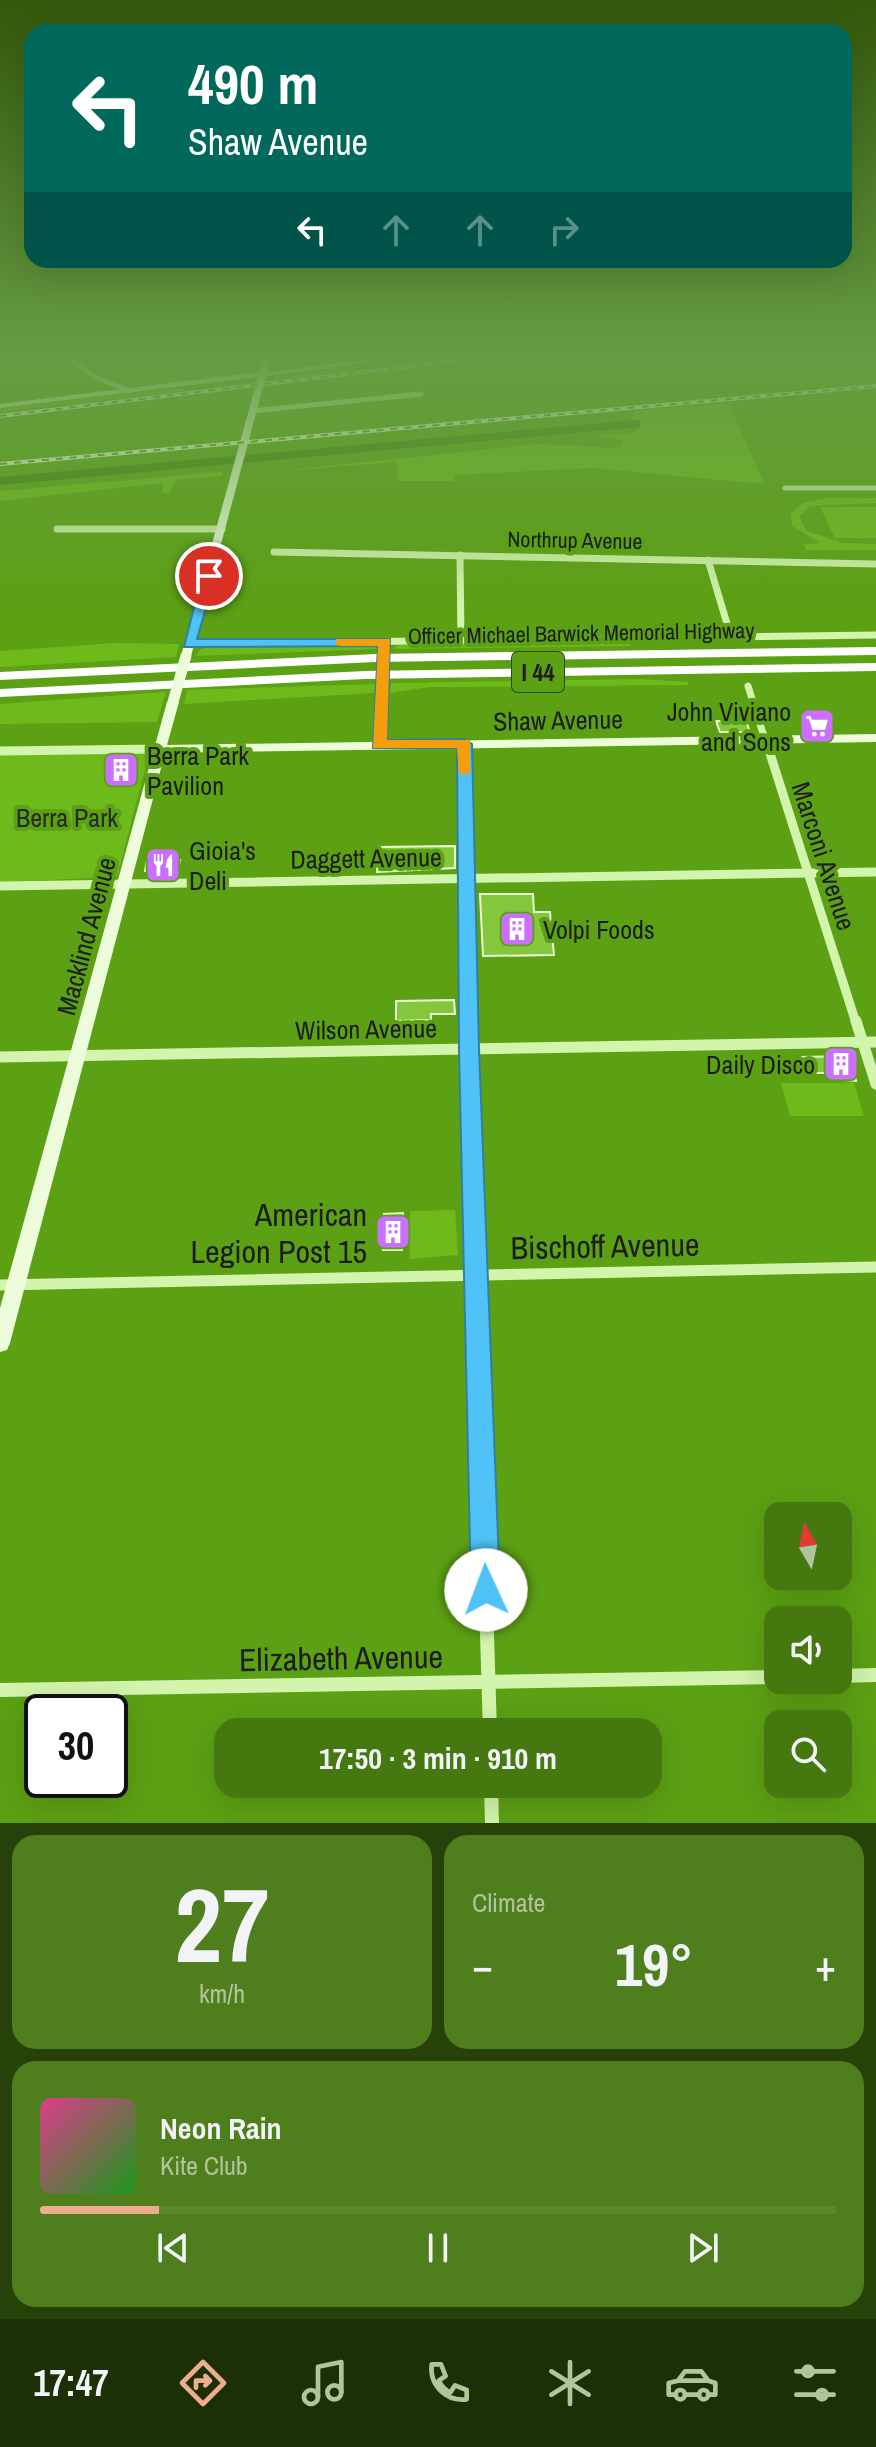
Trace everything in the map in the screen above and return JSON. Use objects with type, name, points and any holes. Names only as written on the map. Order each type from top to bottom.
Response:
[{"type":"highway","name":"Officer Michael Barwick Memorial Highway","points":[[0,676],[375,658],[876,651]]},
{"type":"highway","name":"Officer Michael Barwick Memorial Highway","points":[[0,693],[378,675],[876,667]]},
{"type":"street","name":"Macklind Avenue","points":[[0,1343],[8,1284],[78,1056],[244,440]]},
{"type":"street","points":[[785,488],[876,488]]},
{"type":"street","points":[[57,529],[222,529]]},
{"type":"street","name":"Northrup Avenue","points":[[274,552],[876,564]]},
{"type":"street","points":[[460,555],[461,641]]},
{"type":"street","points":[[708,560],[731,637]]},
{"type":"street","points":[[189,644],[385,645],[461,641],[876,635]]},
{"type":"street","points":[[379,745],[385,645]]},
{"type":"street","name":"Marconi Avenue","points":[[748,686],[876,1084]]},
{"type":"street","name":"Shaw Avenue","points":[[0,751],[876,738]]},
{"type":"street","points":[[464,744],[469,1049],[490,1718]]},
{"type":"street","name":"Daggett Avenue","points":[[0,886],[876,872]]},
{"type":"street","name":"Wilson Avenue","points":[[0,1057],[876,1042]]},
{"type":"street","name":"Bischoff Avenue","points":[[8,1284],[876,1267]]},
{"type":"street","points":[[852,1676],[876,1675]]},
{"type":"street","name":"Elizabeth Avenue","points":[[0,1690],[764,1677]]},
{"type":"street","points":[[491,1798],[492,1823]]},
{"type":"green space","points":[[622,440],[745,440],[764,484],[592,468],[455,475],[454,481],[398,481],[397,462],[268,472],[538,444],[615,448],[622,445]]},
{"type":"green space","points":[[222,472],[223,476],[176,480],[169,494],[162,492],[163,483],[0,501],[0,491]]},
{"type":"green space","points":[[827,498],[876,498],[876,503],[810,506],[799,517],[807,531],[842,543],[876,544],[876,550],[806,550],[804,544],[821,543],[792,526],[791,513],[803,503]]},
{"type":"green space","points":[[820,507],[876,507],[876,538],[835,538]]},
{"type":"green space","points":[[739,641],[631,643],[631,646],[392,649],[399,645]]},
{"type":"green space","points":[[114,643],[179,644],[176,657],[0,667],[0,651]]},
{"type":"green space","points":[[372,645],[377,649],[195,656],[201,649],[210,647]]},
{"type":"green space","points":[[639,679],[688,682],[688,685],[430,687],[390,693],[391,683]]},
{"type":"green space","points":[[375,684],[374,693],[184,704],[187,690]]},
{"type":"green space","points":[[166,692],[157,722],[0,724],[0,704]]},
{"type":"green space","name":"Berra Park","points":[[149,754],[117,877],[0,882],[0,755]]},
{"type":"green space","points":[[781,1083],[854,1083],[864,1116],[790,1116]]},
{"type":"green space","name":"American Legion Post 15","points":[[455,1210],[458,1255],[410,1259],[410,1211]]},
{"type":"building","points":[[729,715],[744,715],[750,732],[720,732],[716,721],[731,721]]},
{"type":"building","points":[[455,846],[455,868],[377,872],[378,847]]},
{"type":"building","name":"Gioia's Deli","points":[[147,860],[180,860],[178,871],[145,871]]},
{"type":"building","name":"Volpi Foods","points":[[480,894],[533,894],[534,912],[550,912],[554,955],[483,956]]},
{"type":"building","points":[[454,1000],[455,1014],[431,1014],[431,1020],[396,1021],[396,1001]]},
{"type":"building","points":[[850,1056],[856,1081],[843,1080],[841,1073],[806,1073],[802,1057]]},
{"type":"building","name":"American Legion Post 15","points":[[403,1213],[402,1250],[383,1250],[384,1214]]},
{"type":"waterway","points":[[0,481],[456,440]]},
{"type":"railway","points":[[0,464],[269,440]]},
{"type":"slow traffic","points":[[341,642],[385,642],[379,745],[464,744],[465,770]]},
{"type":"place","name":"John Viviano and Sons","points":[[817,726]]},
{"type":"place","name":"Berra Park Pavilion","points":[[121,770]]},
{"type":"place","name":"Gioia's Deli","points":[[163,865]]},
{"type":"place","name":"Volpi Foods","points":[[517,929]]},
{"type":"place","name":"Daily Disco","points":[[841,1064]]},
{"type":"place","name":"American Legion Post 15","points":[[393,1232]]},
{"type":"route","points":[[209,576],[189,644],[385,642],[379,745],[464,744],[469,1049],[486,1590]]}]
